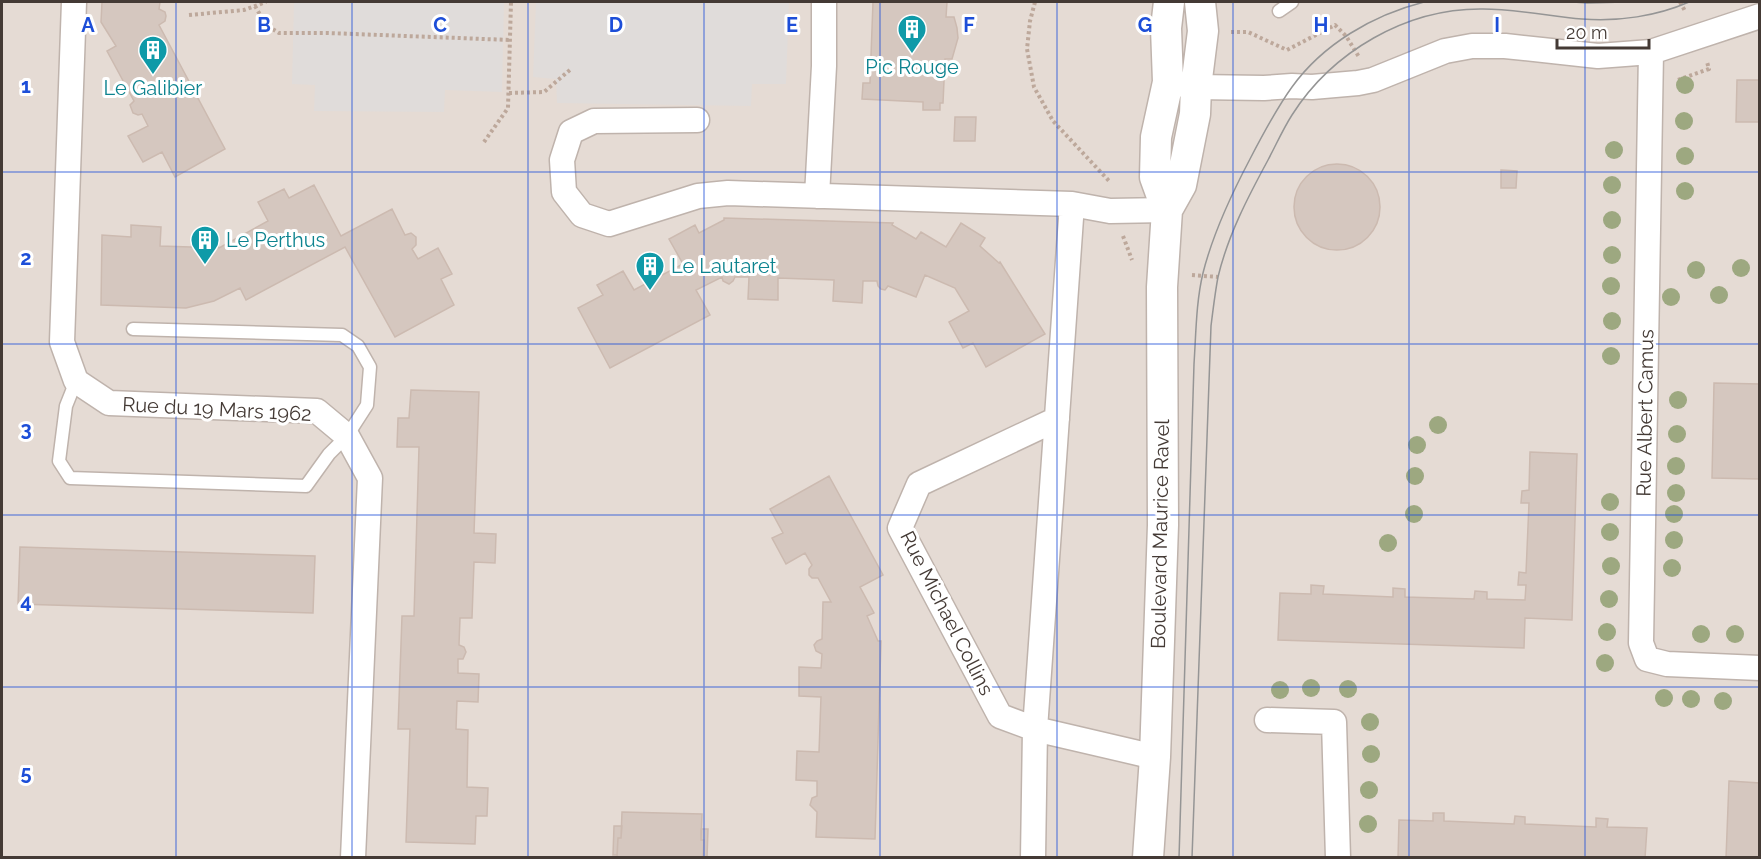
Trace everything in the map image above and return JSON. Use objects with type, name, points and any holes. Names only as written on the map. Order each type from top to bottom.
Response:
[{"type":"street","points":[[74,2],[62,342],[76,381]]},
{"type":"street","points":[[817,196],[824,66],[824,2]]},
{"type":"street","name":"Boulevard Maurice Ravel","points":[[1169,2],[1166,28],[1182,85]]},
{"type":"street","name":"Boulevard Maurice Ravel","points":[[1148,858],[1155,758],[1163,525],[1163,273],[1167,210],[1155,177],[1156,137],[1182,85],[1203,31],[1200,2]]},
{"type":"street","points":[[1182,85],[1312,87],[1358,83],[1373,80],[1445,51],[1472,46],[1505,46],[1598,56],[1651,52],[1760,16]]},
{"type":"street","name":"Rue Albert Camus","points":[[1651,52],[1641,643],[1647,659],[1667,664],[1760,668]]},
{"type":"street","points":[[697,120],[594,121],[572,132],[562,160],[564,192],[582,214],[609,224],[698,196],[728,193],[1072,204],[1110,211],[1167,210]]},
{"type":"street","points":[[1033,858],[1035,729],[1072,204]]},
{"type":"street","name":"Rue du 19 Mars 1962","points":[[76,381],[109,403],[317,411],[347,435],[370,477],[353,858]]},
{"type":"street","name":"Rue Michael Collins","points":[[1057,419],[919,484],[900,528],[1000,716],[1035,729],[1155,758]]},
{"type":"street","points":[[1268,720],[1334,722],[1338,858]]},
{"type":"lane","points":[[1279,11],[1292,2]]},
{"type":"lane","points":[[76,381],[66,406],[59,461],[70,478],[306,486],[329,454],[347,435],[367,405],[370,367],[358,346],[342,335],[134,329]]},
{"type":"path","points":[[189,15],[244,10],[266,2]]},
{"type":"path","points":[[484,142],[508,108],[511,2]]},
{"type":"path","points":[[1035,2],[1027,49],[1035,87],[1053,121],[1120,192],[1122,234],[1137,271],[1163,273]]},
{"type":"path","points":[[255,6],[266,25],[279,33],[510,40]]},
{"type":"path","points":[[1203,31],[1248,32],[1287,50],[1335,25],[1346,36],[1373,80]]},
{"type":"path","points":[[509,93],[544,92],[571,69]]},
{"type":"shaded area","points":[[2,2],[1759,2],[1759,857],[2,857]]},
{"type":"shaded area","points":[[294,2],[504,2],[502,92],[445,90],[444,112],[314,111],[315,85],[292,84]]},
{"type":"shaded area","points":[[536,2],[789,2],[786,84],[752,84],[751,106],[557,103],[556,79],[533,77]]},
{"type":"building","name":"Le Galibier","points":[[102,2],[160,2],[159,9],[165,12],[166,16],[165,21],[159,25],[225,149],[175,177],[162,152],[143,162],[128,136],[148,126],[142,114],[133,113],[130,105],[134,101],[107,51],[116,46],[101,22]]},
{"type":"building","name":"Pic Rouge","points":[[873,2],[947,2],[946,17],[954,17],[958,38],[952,59],[945,59],[943,103],[940,103],[940,110],[923,110],[923,102],[862,99],[863,83],[870,83]]},
{"type":"building","points":[[1737,80],[1760,80],[1760,122],[1736,122]]},
{"type":"building","points":[[955,117],[976,117],[975,141],[954,141]]},
{"type":"building","points":[[1337,164],[1353,168],[1367,177],[1376,191],[1380,207],[1376,223],[1367,237],[1353,246],[1337,250],[1321,246],[1307,237],[1298,223],[1294,207],[1298,191],[1307,177],[1321,168]]},
{"type":"building","points":[[1501,170],[1517,171],[1516,188],[1501,188]]},
{"type":"building","name":"Le Perthus","points":[[314,185],[341,236],[392,209],[405,235],[411,233],[416,237],[416,245],[412,249],[418,259],[438,248],[452,274],[441,279],[454,305],[395,337],[345,247],[246,300],[240,288],[214,301],[186,308],[101,305],[102,235],[131,237],[131,225],[161,227],[160,246],[191,247],[212,236],[219,248],[268,221],[258,202],[284,189],[289,198]]},
{"type":"building","name":"Le Lautaret","points":[[724,218],[893,223],[892,225],[916,239],[921,232],[946,247],[961,223],[985,238],[980,246],[1000,262],[1045,334],[986,367],[973,343],[963,348],[949,322],[969,311],[955,288],[925,275],[916,297],[888,286],[885,290],[881,289],[877,281],[863,281],[862,303],[833,301],[834,280],[778,278],[778,300],[748,299],[749,277],[735,277],[729,284],[723,281],[722,277],[696,290],[710,315],[610,368],[578,308],[603,295],[597,285],[623,271],[634,290],[683,264],[669,239],[695,225],[699,233]]},
{"type":"building","points":[[1714,383],[1760,384],[1760,479],[1712,478]]},
{"type":"building","points":[[411,390],[479,392],[474,533],[496,534],[495,563],[474,562],[472,618],[460,618],[459,645],[464,647],[466,652],[463,659],[458,659],[458,673],[479,674],[478,702],[457,701],[456,729],[468,730],[467,787],[488,788],[487,816],[476,816],[475,844],[406,842],[410,729],[398,729],[402,616],[414,616],[419,447],[397,447],[398,418],[409,418]]},
{"type":"building","points":[[1530,452],[1577,454],[1572,620],[1525,618],[1524,648],[1278,640],[1280,593],[1311,594],[1311,585],[1324,586],[1323,594],[1393,597],[1393,588],[1405,589],[1405,597],[1474,599],[1475,591],[1487,592],[1487,599],[1525,600],[1526,585],[1518,585],[1519,572],[1526,573],[1529,503],[1521,503],[1522,491],[1529,490]]},
{"type":"building","points":[[829,476],[883,575],[860,587],[874,613],[867,616],[878,641],[881,641],[875,839],[816,837],[817,812],[810,805],[812,798],[817,796],[817,781],[796,780],[797,751],[819,752],[821,697],[799,696],[799,667],[821,668],[822,654],[816,651],[814,645],[822,639],[823,602],[831,602],[818,578],[812,578],[809,575],[812,565],[805,553],[786,564],[772,538],[783,533],[770,509]]},
{"type":"building","points":[[20,547],[315,556],[313,613],[18,604]]},
{"type":"building","points":[[1729,781],[1760,783],[1760,858],[1726,858]]},
{"type":"building","points":[[622,812],[702,814],[703,858],[617,858],[618,838],[621,838]]},
{"type":"building","points":[[1433,813],[1444,813],[1444,821],[1514,824],[1515,816],[1525,817],[1525,824],[1596,827],[1596,818],[1608,819],[1607,827],[1647,828],[1645,858],[1398,858],[1399,820],[1433,821]]},
{"type":"building","points":[[614,826],[622,826],[621,838],[618,838],[617,855],[613,855]]},
{"type":"building","points":[[701,829],[708,829],[707,858],[703,858],[704,840],[701,840]]},
{"type":"tram line","points":[[1179,858],[1194,364],[1199,295],[1207,258],[1236,186],[1270,122],[1304,72],[1350,33],[1386,15],[1424,2]]},
{"type":"tram line","points":[[1573,2],[1625,2]]},
{"type":"tram line","points":[[1192,858],[1213,308],[1222,261],[1233,231],[1289,120],[1309,92],[1350,54],[1399,25],[1426,16],[1454,11],[1495,9],[1609,20],[1651,14],[1689,2]]},
{"type":"place","name":"Pic Rouge","points":[[912,54]]},
{"type":"place","name":"Le Galibier","points":[[153,76]]},
{"type":"place","name":"Le Perthus","points":[[205,266]]},
{"type":"place","name":"Le Lautaret","points":[[650,292]]}]
